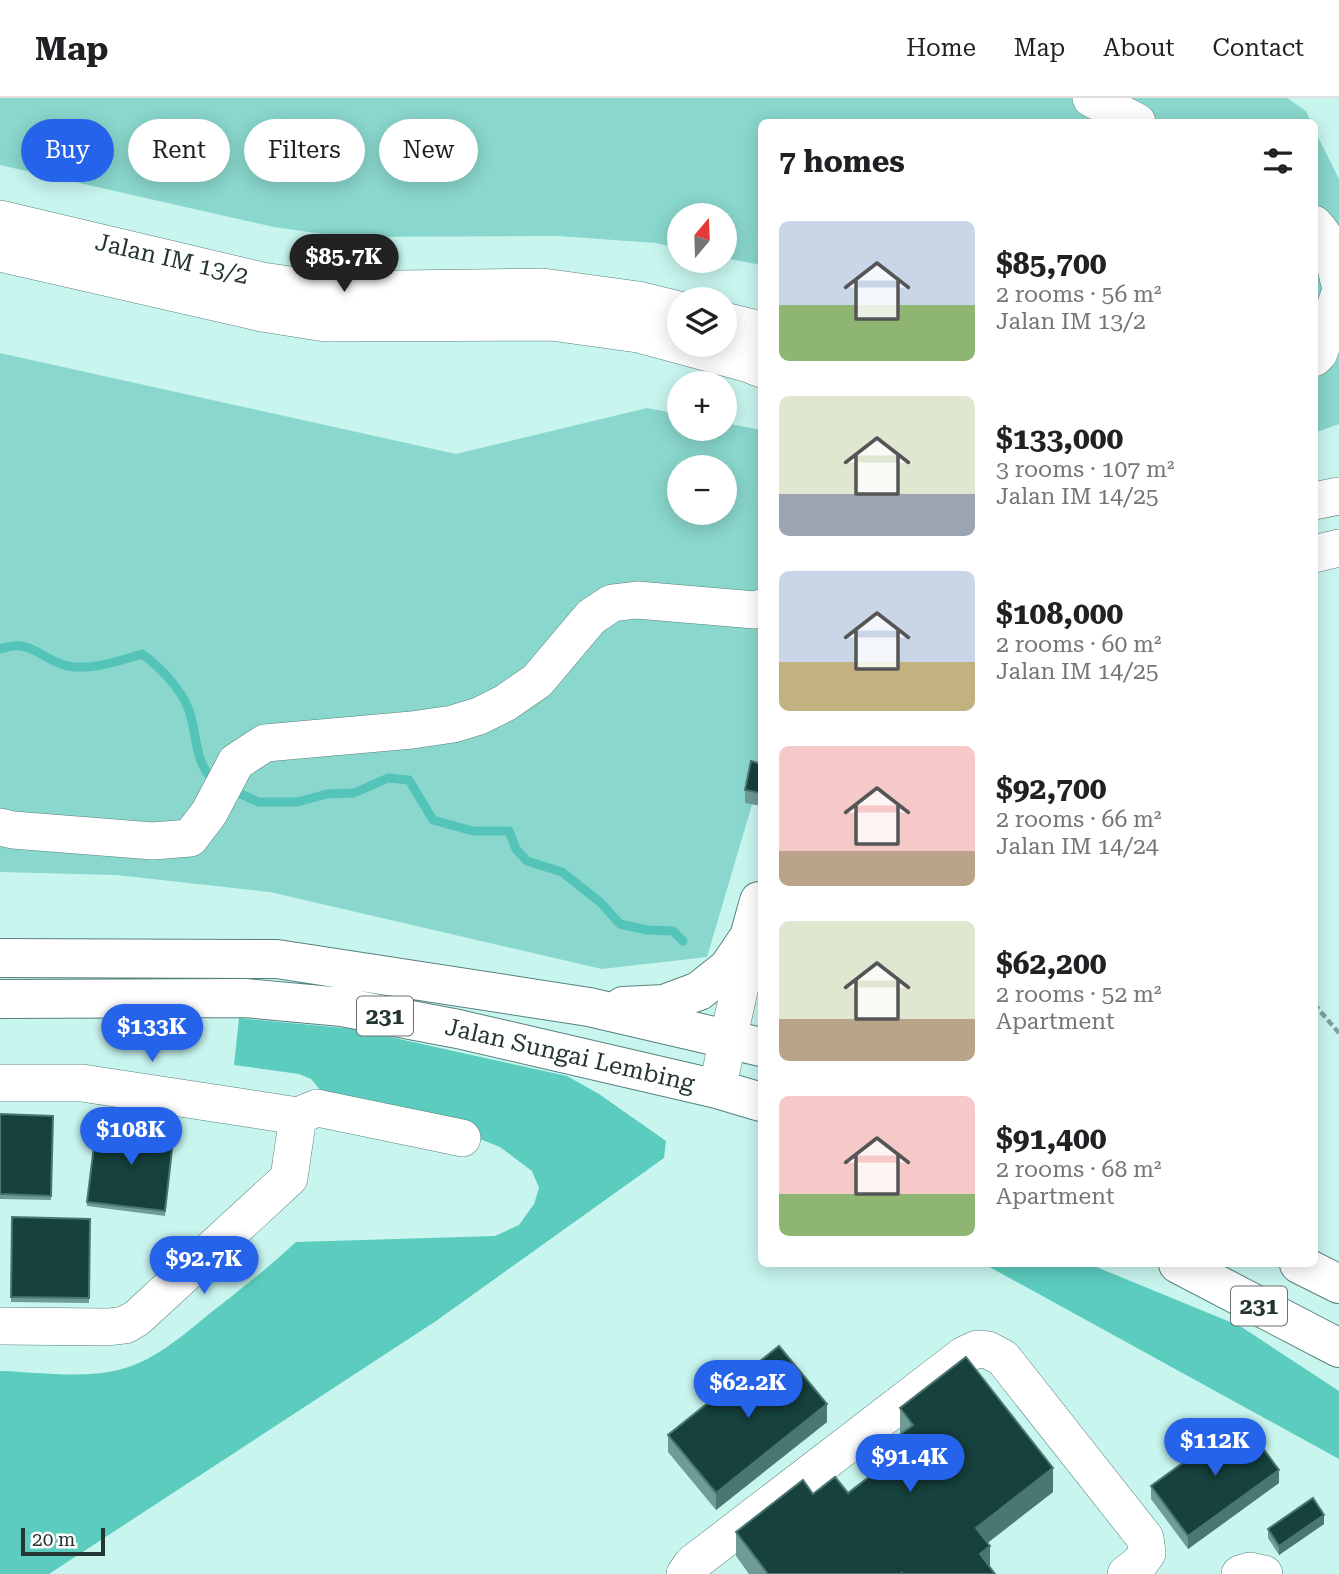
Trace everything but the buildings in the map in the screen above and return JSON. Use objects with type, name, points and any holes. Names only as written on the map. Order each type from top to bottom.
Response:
[{"type":"main road","points":[[589,1007],[664,1004],[698,991],[728,968],[735,958],[749,937],[758,904]]},
{"type":"main road","name":"Jalan Sungai Lembing","points":[[0,958],[277,959],[589,1007],[745,1043]]},
{"type":"main road","name":"Jalan Sungai Lembing","points":[[0,999],[245,998],[342,1007],[458,1029],[758,1097]]},
{"type":"main road","name":"231","points":[[1184,1267],[1339,1349]]},
{"type":"main road","name":"231","points":[[1305,1267],[1339,1284]]},
{"type":"street","points":[[1091,98],[1131,119]]},
{"type":"street","name":"Jalan IM 13/2","points":[[0,219],[262,281],[326,290],[543,287],[638,300],[667,307]]},
{"type":"street","points":[[1318,228],[1335,260],[1339,281]]},
{"type":"street","name":"Jalan IM 13/2","points":[[0,253],[262,313],[325,323],[551,322],[638,334],[667,342]]},
{"type":"street","points":[[1318,351],[1339,296]]},
{"type":"street","points":[[737,324],[758,329]]},
{"type":"street","name":"Jalan IM 13/2","points":[[723,357],[758,368]]},
{"type":"street","points":[[1318,500],[1339,496]]},
{"type":"street","points":[[1318,553],[1339,548]]},
{"type":"street","points":[[0,827],[153,841],[190,838],[209,813],[236,762],[265,743],[412,730],[453,724],[479,716],[505,703],[537,681],[591,617],[612,603],[637,600],[758,609]]},
{"type":"street","points":[[717,1089],[745,1043],[758,916]]},
{"type":"street","points":[[0,1083],[82,1083],[298,1116],[317,1108],[462,1138]]},
{"type":"street","points":[[0,1326],[108,1327],[124,1325],[137,1318],[289,1178],[298,1116]]},
{"type":"street","points":[[709,1566],[948,1366],[976,1349],[988,1350],[1003,1358],[1144,1538],[1147,1553],[1139,1564],[1126,1574]]},
{"type":"street","points":[[1240,1574],[1250,1571],[1264,1574]]},
{"type":"path","points":[[1318,1009],[1339,1033]]},
{"type":"shaded area","points":[[0,98],[1287,98],[1306,111],[1310,119],[758,119],[758,264],[737,260],[737,203],[667,203],[667,246],[558,236],[345,237],[274,227],[75,182],[114,182],[114,119],[21,119],[21,170],[0,165]]},
{"type":"shaded area","points":[[1318,137],[1339,179],[1339,424],[1318,432]]},
{"type":"shaded area","points":[[0,353],[456,454],[647,408],[667,412],[667,441],[737,441],[737,425],[758,429],[758,784],[707,957],[602,969],[270,892],[116,875],[0,872]]},
{"type":"shaded area","points":[[239,1018],[354,1029],[567,1076],[599,1094],[666,1141],[664,1158],[436,1321],[49,1574],[0,1574],[0,1371],[104,1373],[143,1361],[178,1339],[296,1242],[495,1236],[519,1225],[534,1204],[539,1188],[532,1171],[500,1147],[417,1114],[322,1092],[311,1079],[299,1074],[234,1065]]},
{"type":"shaded area","points":[[989,1267],[1096,1267],[1240,1326],[1339,1391],[1339,1459]]},
{"type":"waterway","points":[[0,649],[10,646],[26,647],[61,664],[81,667],[102,665],[142,654],[169,678],[185,701],[203,766],[216,782]]},
{"type":"waterway","points":[[232,790],[258,802],[297,802],[327,794],[354,793],[388,778],[409,780],[433,820],[473,831],[509,831],[516,849],[527,861],[562,872],[600,902],[620,924],[647,930],[673,931],[683,941]]}]
